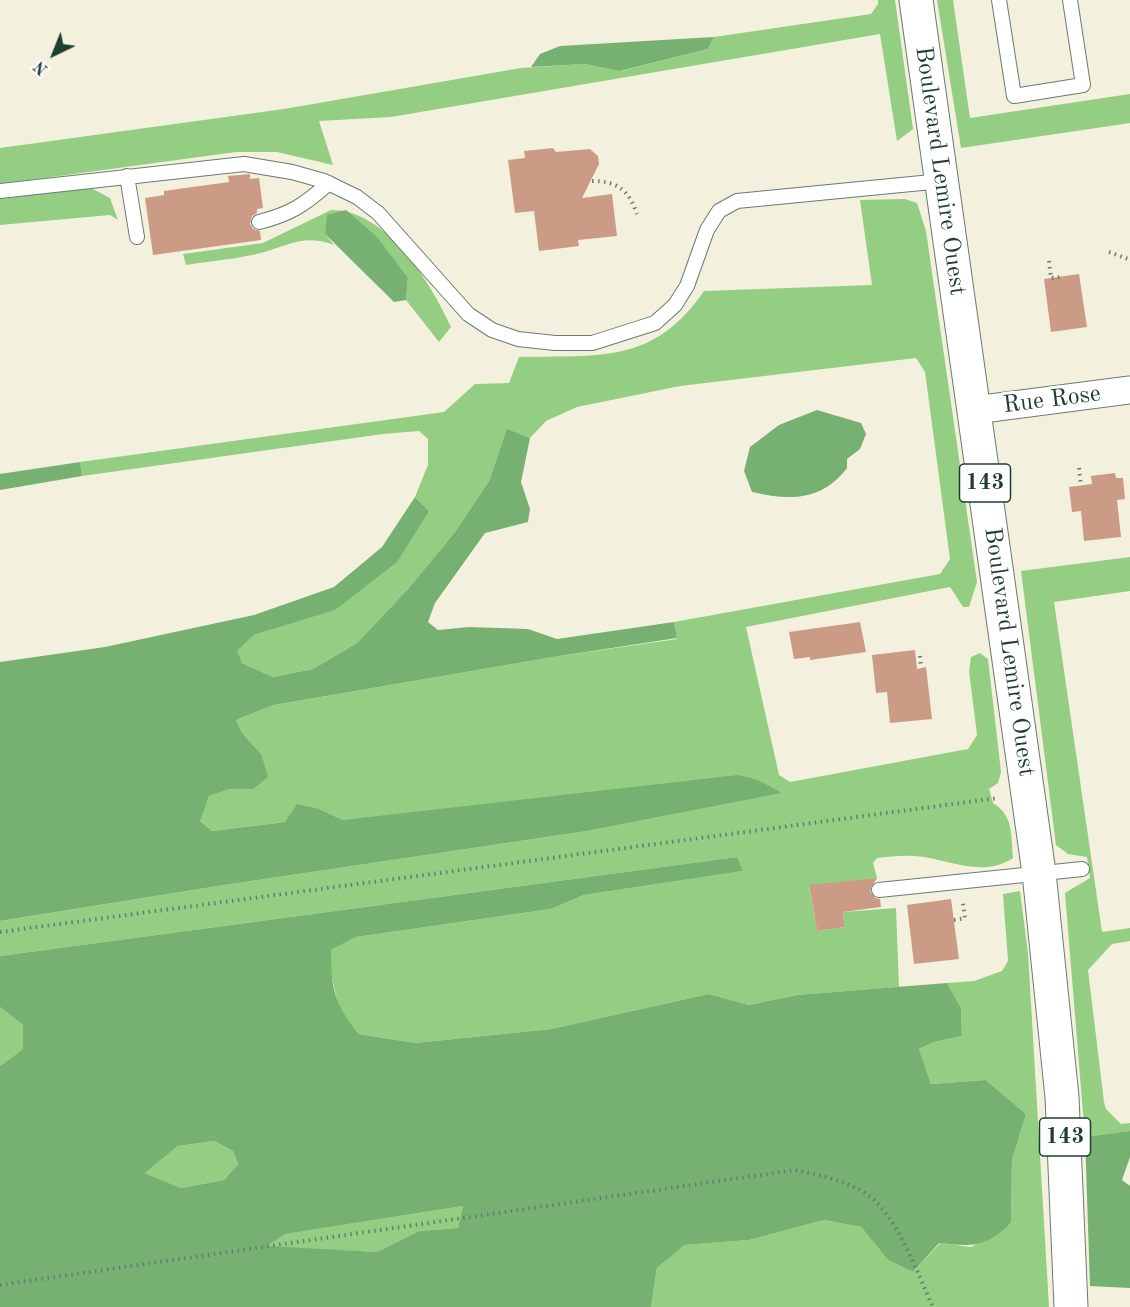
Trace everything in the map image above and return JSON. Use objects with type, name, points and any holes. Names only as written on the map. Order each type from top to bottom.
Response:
[{"type":"main road","name":"Boulevard Lemire Ouest","points":[[916,0],[1039,873],[1062,1097],[1071,1307]]},
{"type":"street","name":"Rue Rose","points":[[975,410],[1130,390]]},
{"type":"lane","points":[[999,0],[1014,96],[1083,85],[1070,0]]},
{"type":"lane","points":[[0,191],[244,164],[292,172],[329,183],[357,197],[378,213],[468,314],[492,330],[518,339],[592,343],[655,323],[675,305],[687,286],[707,230],[719,211],[737,201],[942,181]]},
{"type":"lane","points":[[127,176],[137,237]]},
{"type":"lane","points":[[259,222],[286,215],[303,206],[329,183]]},
{"type":"lane","points":[[879,890],[1082,869]]},
{"type":"path","points":[[592,181],[607,181],[622,187],[632,200],[637,214]]},
{"type":"path","points":[[1109,252],[1128,259]]},
{"type":"path","points":[[1048,261],[1051,278],[1062,277]]},
{"type":"path","points":[[1079,468],[1081,485]]},
{"type":"path","points":[[920,656],[921,668]]},
{"type":"path","points":[[0,932],[1029,795]]},
{"type":"path","points":[[0,1285],[795,1170],[834,1178],[866,1194],[885,1212],[933,1307]]},
{"type":"green space","points":[[878,0],[895,0],[913,129],[897,141],[880,34],[391,117],[319,121],[333,165],[277,152],[236,152],[0,184],[0,148],[284,109],[521,68],[585,64],[621,71],[708,49],[714,37],[871,14]]},
{"type":"green space","points":[[937,0],[953,0],[970,118],[1130,94],[1130,123],[961,148]]},
{"type":"green space","points":[[714,37],[708,49],[620,71],[585,64],[531,67],[540,54],[560,46]]},
{"type":"green space","points":[[91,188],[110,198],[118,220],[110,215],[0,225],[0,199]]},
{"type":"green space","points":[[905,199],[917,203],[926,231],[977,582],[969,607],[963,607],[950,587],[746,627],[779,775],[790,782],[968,749],[977,735],[969,671],[971,657],[980,653],[988,659],[1001,772],[998,783],[989,789],[993,803],[1000,808],[1008,820],[1013,858],[989,867],[977,867],[914,856],[877,858],[873,863],[877,878],[809,886],[817,931],[845,927],[843,912],[896,908],[899,987],[797,995],[747,1005],[709,994],[551,1029],[415,1043],[359,1034],[339,1010],[331,972],[331,950],[356,937],[551,909],[584,895],[742,871],[737,857],[0,956],[0,921],[587,831],[781,793],[343,820],[319,809],[285,822],[212,831],[199,820],[209,796],[230,789],[253,789],[261,754],[243,734],[236,720],[274,705],[553,657],[677,639],[674,622],[940,574],[950,559],[925,372],[916,358],[680,386],[577,407],[546,421],[530,438],[507,430],[489,481],[455,532],[408,589],[357,643],[313,669],[273,677],[242,663],[236,651],[254,635],[334,610],[429,511],[415,497],[428,465],[428,439],[419,431],[383,434],[82,476],[80,462],[444,412],[475,384],[509,383],[519,357],[599,355],[644,344],[665,332],[685,315],[704,291],[872,285],[860,200]]},
{"type":"green space","points":[[331,210],[351,213],[370,222],[388,235],[419,270],[451,327],[439,342],[406,300],[408,278],[325,234],[334,245],[314,240],[305,241],[252,255],[186,265],[183,254],[263,243]]},
{"type":"green space","points":[[346,210],[376,236],[408,278],[406,300],[394,302],[325,234],[327,215]]},
{"type":"green space","points":[[817,410],[861,423],[866,434],[860,449],[847,459],[847,468],[827,487],[804,496],[779,497],[752,492],[744,471],[750,447],[779,425]]},
{"type":"green space","points":[[507,429],[530,438],[521,482],[530,509],[528,522],[485,533],[435,603],[428,622],[438,630],[469,627],[528,629],[557,639],[674,622],[677,638],[274,705],[236,720],[243,734],[261,754],[268,777],[253,789],[230,789],[209,796],[200,821],[212,831],[285,822],[297,804],[319,809],[343,820],[738,775],[758,780],[782,793],[587,831],[0,921],[0,662],[105,647],[254,615],[334,587],[382,547],[415,497],[429,511],[397,562],[335,610],[254,635],[237,651],[242,663],[273,677],[313,669],[357,643],[408,589],[455,532],[489,481]]},
{"type":"green space","points":[[80,462],[82,476],[0,490],[0,474]]},
{"type":"green space","points":[[1130,557],[1130,591],[1054,602],[1102,932],[1130,928],[1130,941],[1112,944],[1088,970],[1104,1102],[1106,1109],[1121,1124],[1130,1123],[1130,1131],[1085,1137],[1065,893],[1090,878],[1087,857],[1068,854],[1056,845],[1021,571]]},
{"type":"green space","points":[[737,857],[743,871],[584,895],[551,909],[356,937],[331,950],[333,985],[339,1004],[359,1034],[415,1043],[551,1029],[709,994],[748,1005],[797,995],[947,983],[961,1008],[962,1036],[934,1042],[919,1049],[931,1084],[986,1080],[1026,1114],[1012,1160],[1011,1223],[994,1237],[978,1244],[939,1243],[913,1272],[888,1260],[861,1227],[824,1220],[749,1240],[684,1245],[657,1268],[651,1307],[0,1307],[0,1066],[23,1049],[23,1025],[0,1007],[0,956]],"holes":[[[214,1141],[233,1151],[238,1164],[224,1180],[181,1188],[145,1173],[178,1146]],[[463,1206],[458,1228],[419,1231],[377,1252],[267,1246],[285,1234]]]},
{"type":"green space","points":[[1020,891],[1028,953],[1049,1307],[651,1307],[657,1268],[683,1245],[749,1240],[824,1220],[861,1227],[888,1260],[913,1272],[940,1243],[971,1247],[1011,1224],[1012,1160],[1026,1114],[986,1080],[931,1084],[919,1049],[934,1042],[962,1036],[961,1008],[947,983],[974,981],[1002,971],[1008,961],[1003,894]]},
{"type":"green space","points":[[0,1007],[23,1025],[23,1049],[0,1066]]},
{"type":"green space","points":[[1130,1131],[1130,1157],[1122,1180],[1130,1186],[1130,1288],[1090,1286],[1085,1137]]},
{"type":"green space","points":[[214,1141],[233,1151],[238,1164],[224,1180],[181,1188],[145,1173],[178,1146]]},
{"type":"green space","points":[[463,1206],[458,1228],[419,1231],[377,1252],[266,1247],[284,1234]]},
{"type":"building","points":[[553,148],[556,152],[590,149],[598,156],[599,164],[582,198],[612,194],[617,236],[578,240],[579,246],[539,251],[534,211],[515,213],[508,160],[525,158],[524,151]]},
{"type":"building","points":[[250,174],[250,179],[259,178],[263,208],[257,209],[250,224],[253,229],[260,231],[261,240],[153,255],[145,198],[164,195],[164,191],[229,182],[228,176]]},
{"type":"building","points":[[1079,274],[1087,327],[1051,332],[1044,279]]},
{"type":"building","points":[[1115,473],[1116,478],[1123,478],[1125,499],[1117,500],[1121,537],[1084,541],[1081,511],[1072,512],[1069,487],[1092,484],[1091,476]]},
{"type":"building","points":[[860,622],[866,652],[810,660],[810,657],[794,659],[789,632]]},
{"type":"building","points":[[915,650],[917,669],[926,667],[932,719],[890,723],[887,692],[876,693],[872,655]]},
{"type":"building","points":[[877,878],[870,891],[875,898],[880,899],[881,907],[843,912],[845,927],[817,931],[809,885]]},
{"type":"building","points":[[951,899],[959,959],[914,964],[907,905]]}]
